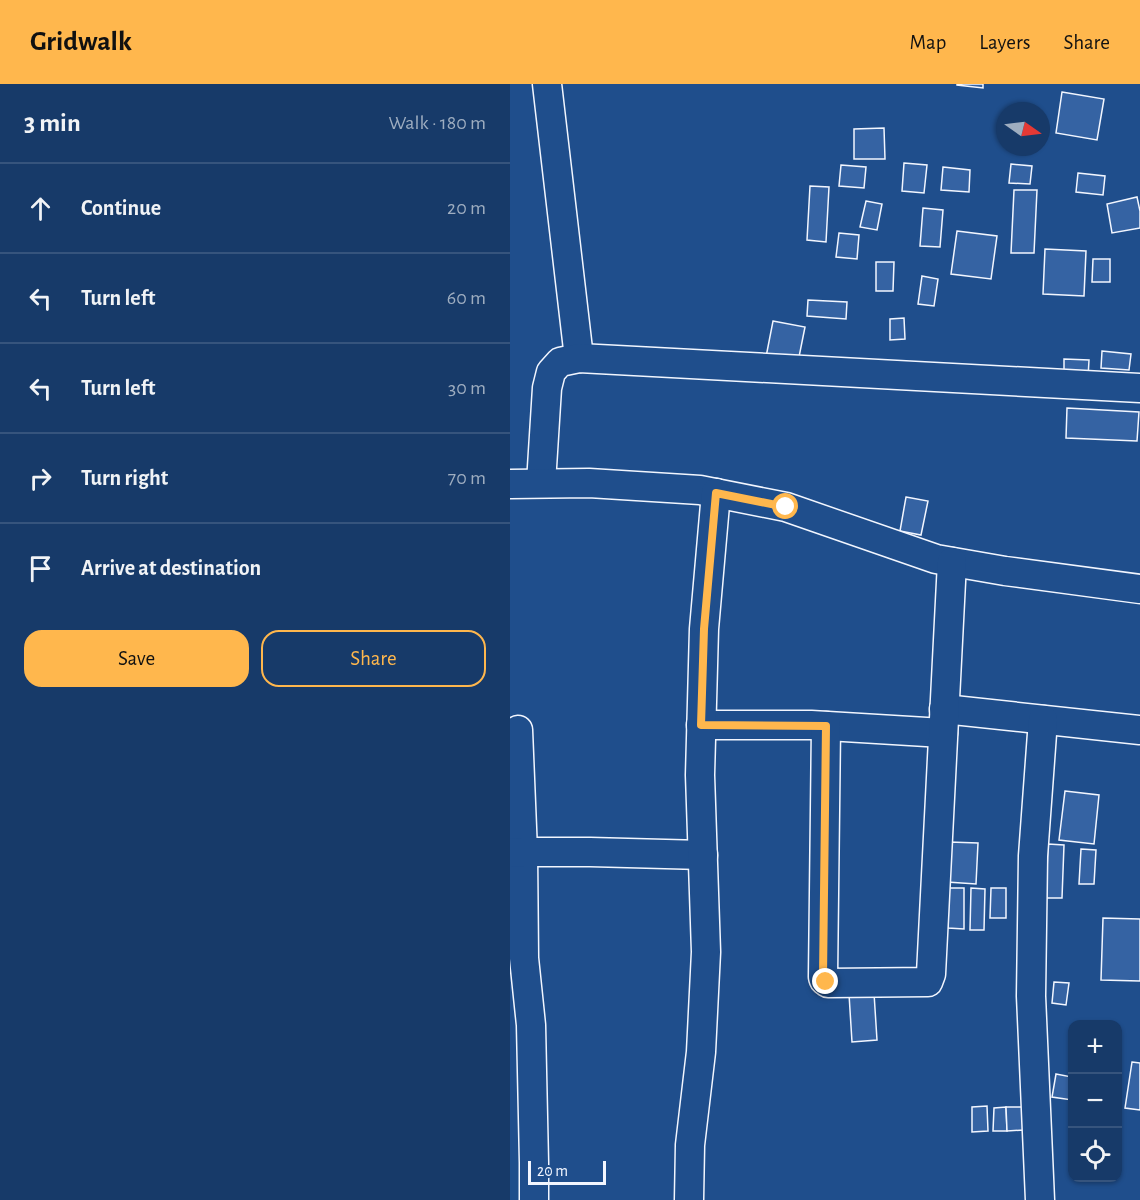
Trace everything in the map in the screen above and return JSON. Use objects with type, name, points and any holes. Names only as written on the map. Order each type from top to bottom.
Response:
[{"type":"street","points":[[547,84],[579,358]]},
{"type":"street","points":[[541,483],[551,372],[560,362],[579,358],[1140,388]]},
{"type":"street","points":[[510,484],[600,484],[700,490],[786,507],[936,559],[1005,572],[1140,589]]},
{"type":"street","points":[[689,1200],[690,1145],[701,1052],[706,952],[700,775],[701,725],[704,629],[716,493]]},
{"type":"street","points":[[826,726],[824,980],[828,983],[928,982],[931,978],[952,562]]},
{"type":"street","points":[[701,725],[826,726],[1043,720],[1140,730]]},
{"type":"street","points":[[1040,1200],[1031,996],[1033,856],[1043,720]]},
{"type":"street","points":[[518,730],[516,853],[531,1025],[534,1200]]},
{"type":"street","points":[[516,853],[703,855]]},
{"type":"building","points":[[983,84],[983,88],[957,85]]},
{"type":"building","points":[[1062,92],[1104,99],[1097,140],[1056,133]]},
{"type":"building","points":[[884,128],[885,159],[854,159],[854,129]]},
{"type":"building","points":[[904,163],[927,165],[924,193],[902,191]]},
{"type":"building","points":[[1011,164],[1032,166],[1030,184],[1009,183]]},
{"type":"building","points":[[841,165],[866,167],[864,188],[839,186]]},
{"type":"building","points":[[943,167],[970,170],[969,192],[941,190]]},
{"type":"building","points":[[1078,173],[1105,176],[1103,195],[1076,192]]},
{"type":"building","points":[[810,186],[829,187],[826,242],[807,240]]},
{"type":"building","points":[[1014,190],[1037,190],[1034,253],[1011,253]]},
{"type":"building","points":[[1137,197],[1140,228],[1112,233],[1107,204]]},
{"type":"building","points":[[866,201],[882,204],[877,230],[860,227]]},
{"type":"building","points":[[923,208],[943,210],[940,247],[920,246]]},
{"type":"building","points":[[957,231],[997,236],[991,279],[951,274]]},
{"type":"building","points":[[839,233],[859,235],[857,259],[836,257]]},
{"type":"building","points":[[1045,249],[1086,251],[1084,296],[1043,294]]},
{"type":"building","points":[[1093,259],[1110,259],[1110,282],[1092,282]]},
{"type":"building","points":[[876,262],[894,262],[893,291],[876,291]]},
{"type":"building","points":[[922,276],[938,279],[934,306],[918,304]]},
{"type":"building","points":[[808,300],[847,302],[846,319],[807,316]]},
{"type":"building","points":[[904,318],[905,339],[890,340],[890,319]]},
{"type":"building","points":[[773,321],[805,327],[798,362],[766,357]]},
{"type":"building","points":[[1102,351],[1131,354],[1129,370],[1101,368]]},
{"type":"building","points":[[1064,359],[1089,360],[1088,378],[1064,377]]},
{"type":"building","points":[[1067,408],[1139,412],[1137,441],[1066,438]]},
{"type":"building","points":[[906,497],[928,501],[921,535],[900,531]]},
{"type":"building","points":[[1065,791],[1099,795],[1094,844],[1059,840]]},
{"type":"building","points":[[949,842],[978,843],[976,884],[947,882]]},
{"type":"building","points":[[1048,844],[1064,845],[1062,898],[1046,898]]},
{"type":"building","points":[[1081,849],[1096,850],[1094,884],[1079,884]]},
{"type":"building","points":[[949,888],[964,888],[964,929],[948,928]]},
{"type":"building","points":[[971,888],[985,889],[984,930],[970,930]]},
{"type":"building","points":[[991,888],[1006,888],[1006,918],[990,918]]},
{"type":"building","points":[[1103,918],[1140,919],[1140,981],[1101,980]]},
{"type":"building","points":[[1054,982],[1069,983],[1066,1005],[1052,1003]]},
{"type":"building","points":[[874,993],[877,1040],[852,1042],[849,994]]},
{"type":"building","points":[[1132,1062],[1140,1063],[1140,1110],[1125,1108]]},
{"type":"building","points":[[1056,1074],[1068,1076],[1068,1099],[1052,1097]]},
{"type":"building","points":[[987,1106],[988,1131],[972,1132],[972,1107]]},
{"type":"building","points":[[1006,1107],[1007,1131],[993,1131],[994,1108]]},
{"type":"building","points":[[1006,1107],[1023,1107],[1024,1130],[1007,1131]]},
{"type":"route","points":[[786,507],[716,493],[704,629],[701,725],[826,726],[823,977],[826,982]]}]
